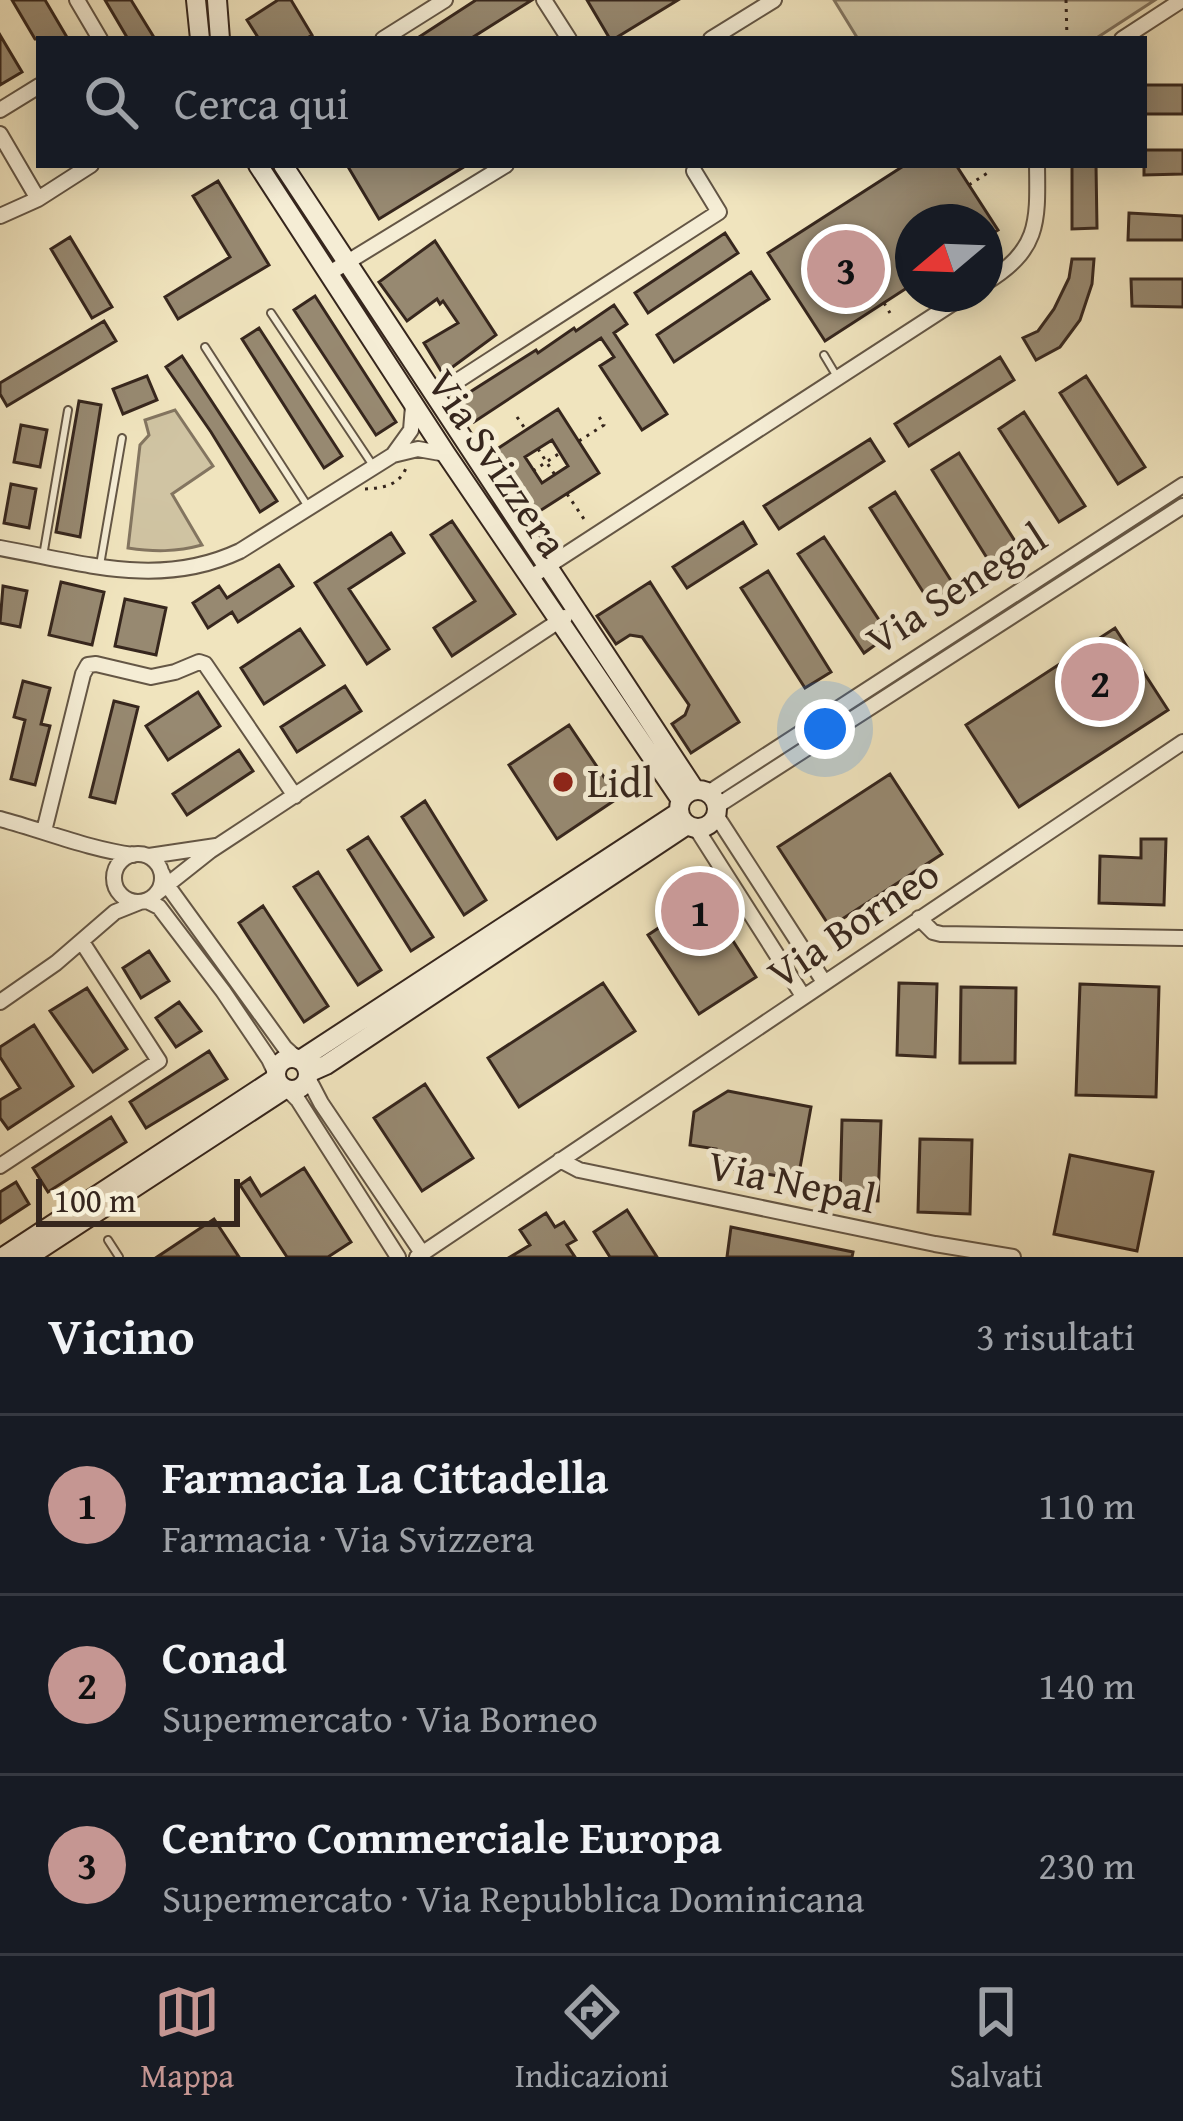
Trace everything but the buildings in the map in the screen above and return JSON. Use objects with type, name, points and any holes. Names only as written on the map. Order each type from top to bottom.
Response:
[{"type":"main road","points":[[196,0],[200,36]]},
{"type":"main road","points":[[217,0],[220,36]]},
{"type":"main road","name":"Via Svizzera","points":[[260,168],[434,396],[539,572],[697,808]]},
{"type":"main road","name":"Via Svizzera","points":[[285,168],[413,404],[446,454],[539,572]]},
{"type":"main road","name":"Via Senegal","points":[[303,1067],[697,808]]},
{"type":"main road","points":[[282,1061],[303,1067],[298,1089],[281,1082],[282,1061]]},
{"type":"main road","points":[[3,1257],[281,1082]]},
{"type":"main road","points":[[28,1257],[281,1082]]},
{"type":"street","points":[[77,0],[98,36]]},
{"type":"street","points":[[388,36],[445,0]]},
{"type":"street","points":[[544,0],[567,36]]},
{"type":"street","points":[[716,36],[774,0]]},
{"type":"street","points":[[1127,36],[1183,0]]},
{"type":"street","points":[[0,110],[36,88]]},
{"type":"street","points":[[0,134],[38,199]]},
{"type":"street","points":[[0,217],[86,168]]},
{"type":"street","points":[[337,269],[501,168]]},
{"type":"street","points":[[1003,272],[1029,241],[1036,215],[1037,168]]},
{"type":"street","points":[[434,396],[719,212],[694,171]]},
{"type":"street","points":[[539,572],[939,312]]},
{"type":"street","points":[[393,455],[411,430],[413,404]]},
{"type":"street","points":[[0,548],[100,566],[174,572],[240,551],[393,455],[418,449],[446,454]]},
{"type":"street","name":"Via Senegal","points":[[697,808],[1183,484]]},
{"type":"street","name":"Via Senegal","points":[[697,808],[730,799],[1183,506]]},
{"type":"street","points":[[0,1002],[102,922],[160,889],[568,615]]},
{"type":"street","points":[[44,831],[88,665],[151,676],[205,664],[295,796]]},
{"type":"street","name":"Via Borneo","points":[[419,1255],[1183,742]]},
{"type":"street","name":"Via Svizzera","points":[[697,808],[824,982]]},
{"type":"street","name":"Via Svizzera","points":[[697,808],[803,996]]},
{"type":"street","points":[[0,820],[97,850],[154,860],[159,907],[224,991],[398,1257]]},
{"type":"street","points":[[85,844],[109,866],[124,898],[160,889]]},
{"type":"street","points":[[102,922],[121,862],[221,844]]},
{"type":"street","points":[[160,889],[303,1067],[419,1255]]},
{"type":"street","points":[[920,918],[933,932],[952,935],[1183,938]]},
{"type":"street","points":[[0,1166],[159,1061],[82,942]]},
{"type":"street","name":"Via Nepal","points":[[560,1160],[579,1170],[1013,1257]]},
{"type":"street","points":[[923,1257],[935,1244]]},
{"type":"lane","points":[[272,313],[374,467]]},
{"type":"lane","points":[[205,347],[309,508]]},
{"type":"lane","points":[[824,355],[838,378]]},
{"type":"lane","points":[[43,556],[68,410]]},
{"type":"lane","points":[[100,566],[122,438]]},
{"type":"lane","points":[[109,1240],[119,1257]]},
{"type":"path","points":[[1066,0],[1067,36]]},
{"type":"path","points":[[969,185],[989,172]]},
{"type":"path","points":[[884,303],[890,313]]},
{"type":"path","points":[[579,441],[604,424],[598,415]]},
{"type":"path","points":[[517,417],[526,430]]},
{"type":"path","points":[[538,448],[555,475]]},
{"type":"path","points":[[533,471],[560,453]]},
{"type":"path","points":[[356,493],[388,486],[404,475],[410,462]]},
{"type":"path","points":[[567,494],[584,519]]},
{"type":"shaded area","points":[[834,0],[1155,0],[1100,36],[856,36]]},
{"type":"shaded area","points":[[175,410],[213,466],[172,494],[202,545],[165,551],[128,548],[140,445],[149,435],[145,420]]},
{"type":"place","name":"Centro Commerciale Europa","points":[[846,269]]},
{"type":"place","name":"Conad","points":[[1100,682]]},
{"type":"place","name":"Lidl","points":[[563,782]]},
{"type":"place","name":"Farmacia La Cittadella","points":[[700,911]]}]
